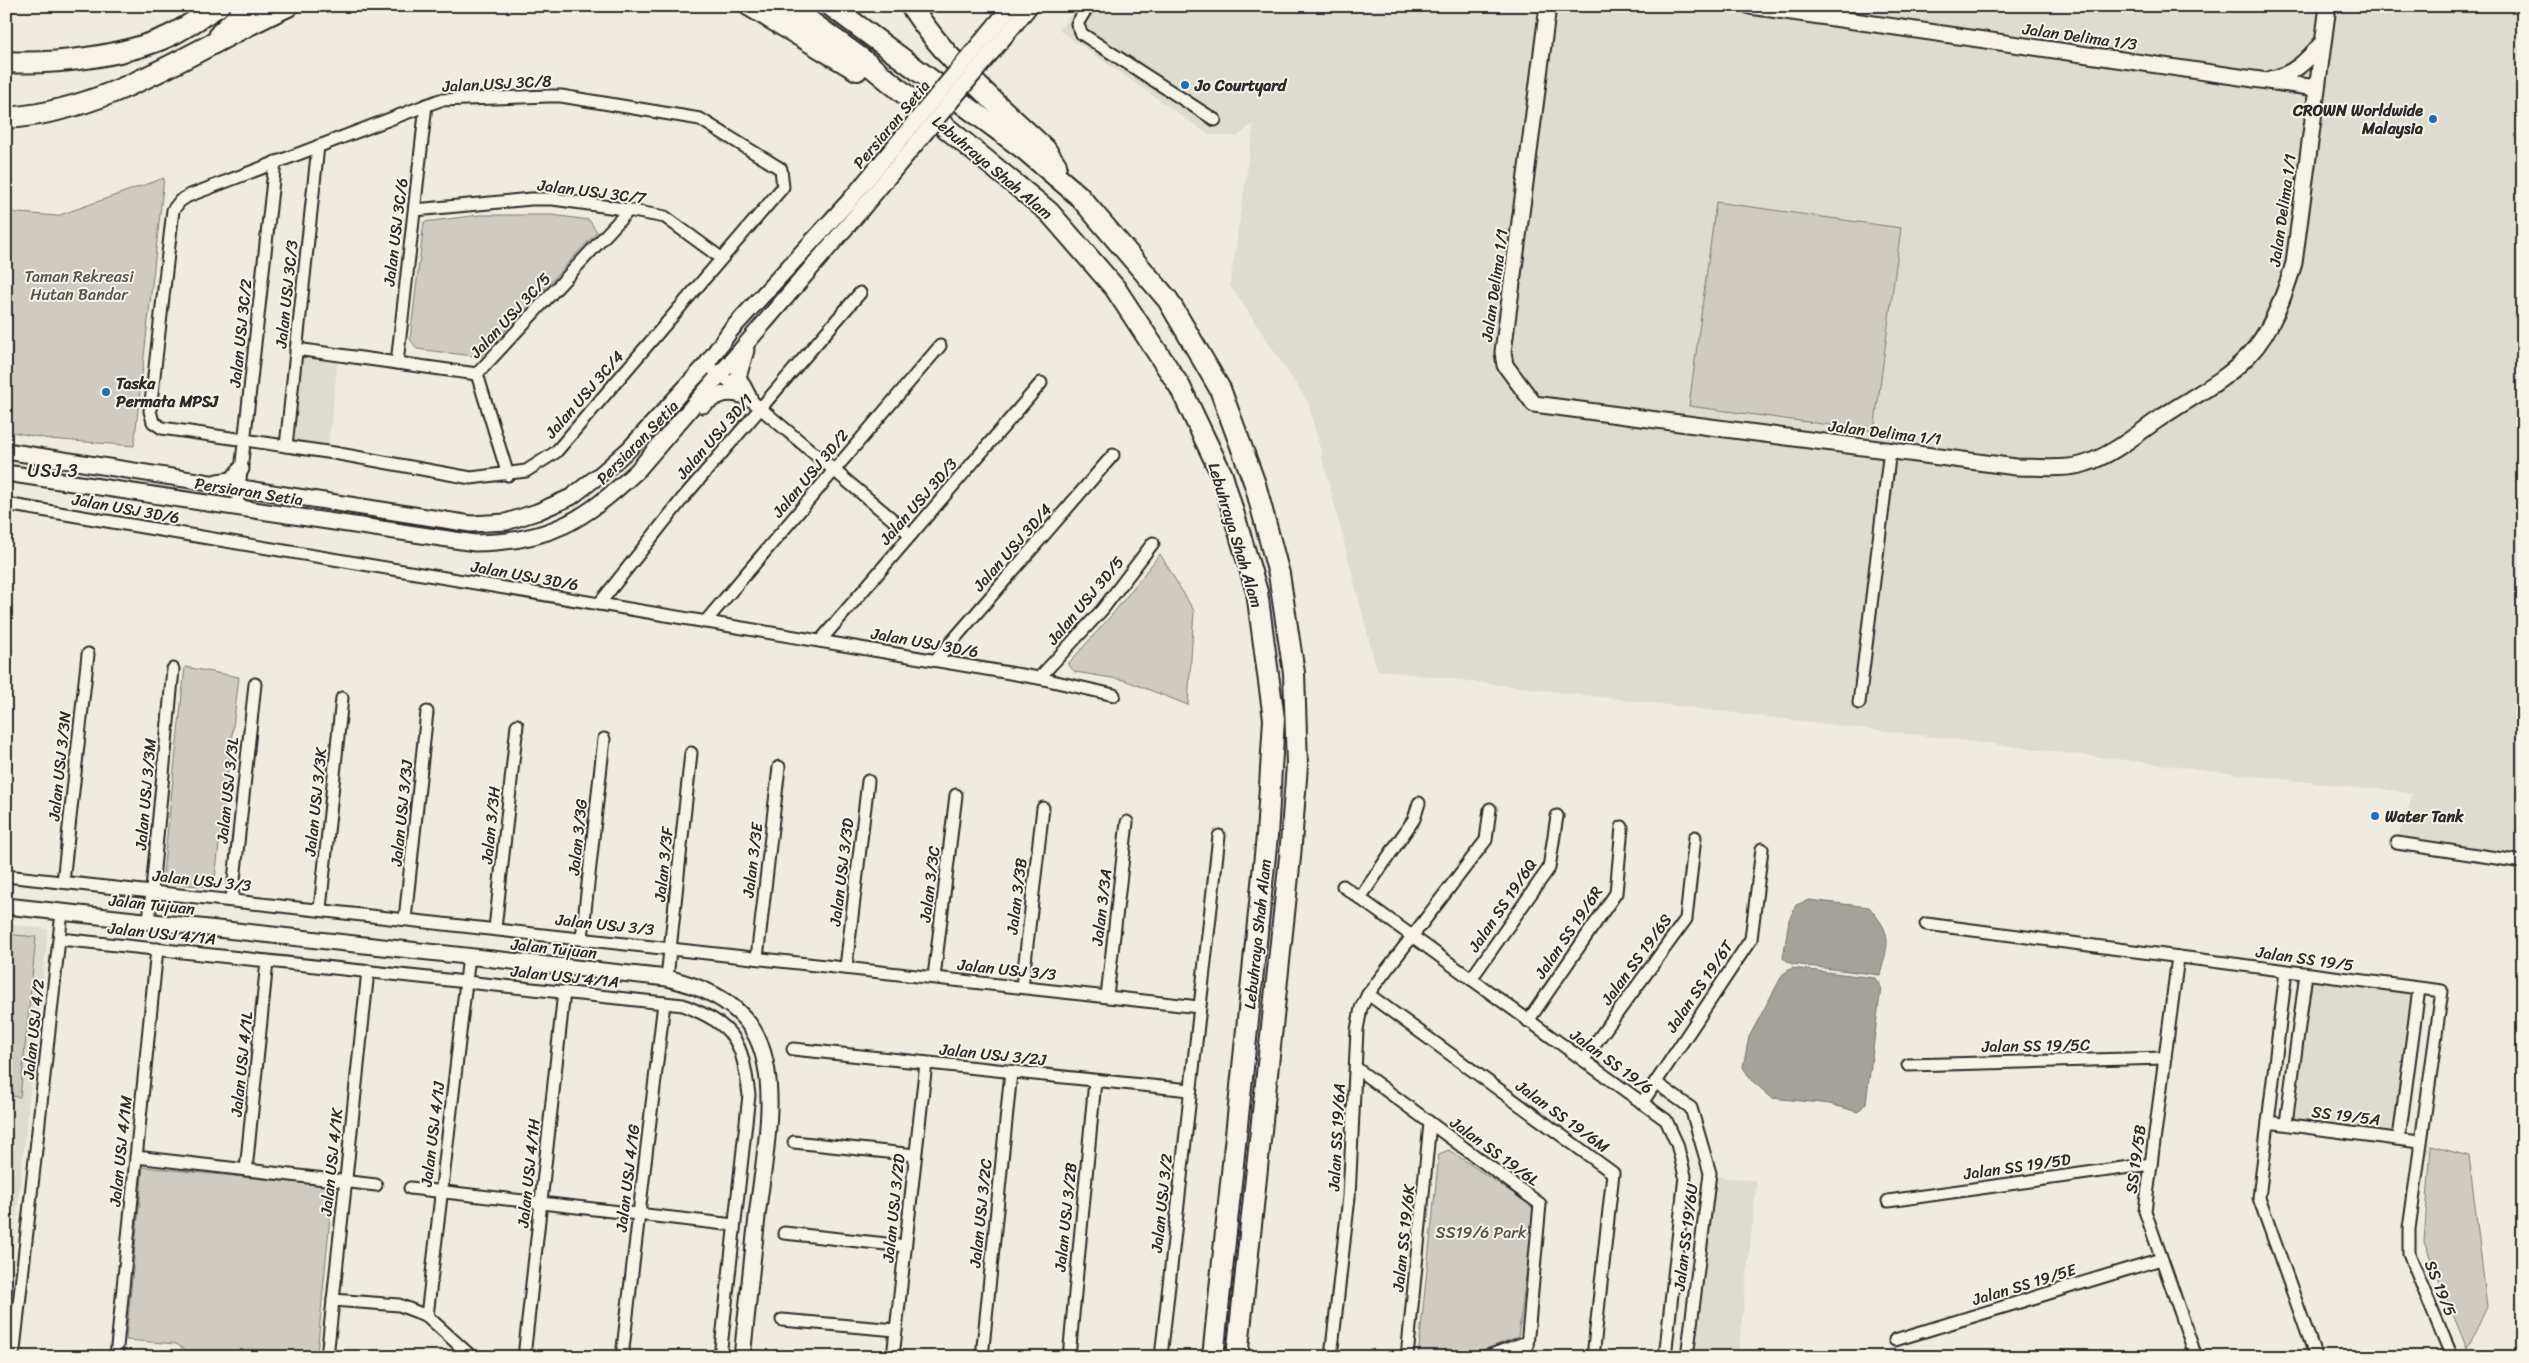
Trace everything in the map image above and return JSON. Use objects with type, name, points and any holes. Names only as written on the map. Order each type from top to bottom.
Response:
[{"type":"highway","points":[[200,52],[249,6]]},
{"type":"highway","points":[[6,118],[28,116],[66,108],[136,84],[288,6]]},
{"type":"highway","points":[[750,6],[918,104]]},
{"type":"highway","name":"Lebuhraya Shah Alam","points":[[789,6],[862,59],[1049,212],[1116,288],[1180,387],[1222,475],[1257,592],[1274,719],[1267,836],[1213,1357]]},
{"type":"highway","name":"Lebuhraya Shah Alam","points":[[831,6],[1024,149],[1078,195],[1168,300],[1220,389],[1255,484],[1279,574],[1294,673],[1297,765],[1290,857],[1237,1357]]},
{"type":"highway","points":[[911,6],[926,29],[957,65],[1044,149],[1078,195]]},
{"type":"highway","points":[[6,62],[36,64],[99,56],[169,36],[210,9]]},
{"type":"street","name":"Persiaran Setia","points":[[6,473],[445,540],[475,543],[514,541],[556,530],[602,504],[637,471],[686,416],[748,343],[1011,6]]},
{"type":"street","name":"Persiaran Setia","points":[[6,451],[471,524],[506,522],[570,497],[602,473],[630,448],[706,364],[730,331],[855,206],[1030,6]]},
{"type":"street","points":[[1088,6],[1077,24],[1082,34],[1215,120]]},
{"type":"street","name":"Jalan Delima 1/1","points":[[1548,6],[1503,352],[1505,365],[1534,404],[2016,467],[2083,464],[2122,447],[2156,421],[2224,376],[2249,355],[2263,336],[2290,277],[2301,224],[2316,88],[2328,6]]},
{"type":"street","name":"Jalan Delima 1/3","points":[[1750,6],[2316,88]]},
{"type":"street","points":[[2265,80],[2284,77],[2305,62],[2322,43]]},
{"type":"street","name":"Jalan USJ 3C/8","points":[[162,428],[153,422],[150,411],[173,210],[180,201],[188,196],[275,162],[440,100],[561,96],[700,119],[781,169],[783,187]]},
{"type":"street","name":"Jalan USJ 3C/6","points":[[397,363],[426,105]]},
{"type":"street","name":"Jalan USJ 3C/3","points":[[286,446],[318,146]]},
{"type":"street","name":"Jalan USJ 3C/2","points":[[237,507],[275,162]]},
{"type":"street","name":"Jalan USJ 3C/4","points":[[162,428],[286,446],[471,478],[508,475],[526,471],[556,452],[783,187]]},
{"type":"street","name":"Jalan USJ 3C/7","points":[[415,210],[484,202],[545,199],[629,210],[665,217],[721,258]]},
{"type":"street","name":"Jalan USJ 3C/5","points":[[296,349],[478,374],[629,210]]},
{"type":"street","name":"Jalan USJ 3D/1","points":[[599,604],[754,403],[860,293]]},
{"type":"street","points":[[748,343],[738,378],[754,403]]},
{"type":"street","name":"Jalan USJ 3D/2","points":[[705,622],[940,346]]},
{"type":"street","points":[[706,364],[911,535]]},
{"type":"street","points":[[478,374],[508,475]]},
{"type":"street","name":"Jalan USJ 3D/3","points":[[820,641],[1041,383]]},
{"type":"street","points":[[686,416],[724,392],[733,392],[754,403]]},
{"type":"street","points":[[1858,703],[1890,450]]},
{"type":"street","name":"Jalan USJ 3D/4","points":[[936,660],[1113,455]]},
{"type":"street","points":[[208,482],[232,480],[241,469],[252,486],[266,492]]},
{"type":"street","name":"Jalan USJ 3D/6","points":[[6,504],[936,660],[1039,678],[1114,695]]},
{"type":"street","name":"Jalan USJ 3D/5","points":[[1039,678],[1102,610],[1153,543]]},
{"type":"street","name":"Jalan USJ 3/3N","points":[[63,882],[88,654]]},
{"type":"street","name":"Jalan USJ 3/3M","points":[[149,921],[173,669]]},
{"type":"street","name":"Jalan USJ 3/3L","points":[[232,899],[255,684]]},
{"type":"street","name":"Jalan USJ 3/3K","points":[[320,909],[342,698]]},
{"type":"street","name":"Jalan USJ 3/3J","points":[[405,919],[427,712]]},
{"type":"street","name":"Jalan 3/3H","points":[[495,928],[517,726]]},
{"type":"street","name":"Jalan 3/3G","points":[[582,938],[604,739]]},
{"type":"street","name":"Jalan 3/3F","points":[[667,978],[691,753]]},
{"type":"street","name":"Jalan 3/3E","points":[[757,958],[779,767]]},
{"type":"street","name":"Jalan USJ 3/3D","points":[[846,967],[868,781]]},
{"type":"street","name":"Jalan 3/3C","points":[[934,977],[956,795]]},
{"type":"street","points":[[1360,898],[1414,819],[1419,803]]},
{"type":"street","name":"Jalan 3/3B","points":[[1022,987],[1043,808]]},
{"type":"street","name":"Jalan SS 19/6A","points":[[1331,1357],[1348,1197],[1360,1015],[1368,994],[1414,937],[1486,840],[1490,810]]},
{"type":"street","name":"Jalan SS 19/6Q","points":[[1471,979],[1549,868],[1557,816]]},
{"type":"street","name":"Jalan 3/3A","points":[[1106,996],[1127,822]]},
{"type":"street","name":"Jalan SS 19/6R","points":[[1528,1020],[1616,893],[1622,827]]},
{"type":"street","points":[[1199,1006],[1219,836]]},
{"type":"street","name":"Jalan SS 19/6S","points":[[1583,1060],[1686,919],[1695,837]]},
{"type":"street","points":[[2397,843],[2523,862]]},
{"type":"street","name":"Jalan SS 19/6T","points":[[1642,1103],[1751,939],[1762,849]]},
{"type":"street","name":"Jalan USJ 3/3","points":[[6,876],[232,899],[1199,1006]]},
{"type":"street","name":"Jalan SS 19/6","points":[[1343,886],[1666,1120],[1678,1144],[1685,1176],[1665,1357]]},
{"type":"street","name":"Jalan Tujuan","points":[[6,906],[667,978],[707,990],[730,1006],[752,1029],[766,1064],[769,1108],[742,1357]]},
{"type":"street","name":"Jalan USJ 4/2","points":[[10,1356],[14,1350],[62,912]]},
{"type":"street","name":"Jalan SS 19/5","points":[[1926,924],[2442,991],[2419,1142],[2409,1229]]},
{"type":"street","name":"Jalan USJ 4/1A","points":[[60,939],[683,1004],[714,1018],[734,1037],[745,1059],[749,1094],[720,1357]]},
{"type":"street","name":"Jalan USJ 4/1M","points":[[116,1357],[157,949]]},
{"type":"street","name":"Jalan USJ 4/1J","points":[[427,1316],[469,956]]},
{"type":"street","name":"SS 19/5B","points":[[2178,957],[2145,1211],[2194,1356]]},
{"type":"street","name":"Jalan USJ 4/1L","points":[[246,1170],[268,961]]},
{"type":"street","name":"Jalan USJ 4/1K","points":[[327,1357],[368,972]]},
{"type":"street","points":[[2286,972],[2259,1198],[2316,1357]]},
{"type":"street","points":[[2286,1124],[2306,974]]},
{"type":"street","points":[[2399,1138],[2419,989]]},
{"type":"street","name":"Jalan USJ 4/1H","points":[[524,1357],[564,992]]},
{"type":"street","name":"Jalan SS 19/6M","points":[[1368,994],[1613,1173],[1593,1357]]},
{"type":"street","name":"Jalan USJ 4/1G","points":[[622,1357],[664,1002]]},
{"type":"street","name":"Jalan USJ 3/2","points":[[1161,1357],[1199,1006]]},
{"type":"street","name":"Jalan USJ 3/2J","points":[[793,1049],[1190,1090]]},
{"type":"street","name":"Jalan SS 19/5C","points":[[1908,1065],[2165,1058]]},
{"type":"street","name":"Jalan USJ 3/2D","points":[[893,1357],[926,1063]]},
{"type":"street","name":"Jalan SS 19/6L","points":[[1356,1068],[1540,1204],[1526,1357]]},
{"type":"street","name":"Jalan USJ 3/2C","points":[[982,1357],[1010,1072]]},
{"type":"street","name":"Jalan USJ 3/2B","points":[[1069,1357],[1095,1080]]},
{"type":"street","name":"Jalan SS 19/6U","points":[[1655,1082],[1691,1108],[1710,1173],[1687,1357]]},
{"type":"street","name":"SS 19/5A","points":[[2268,1122],[2419,1142]]},
{"type":"street","name":"Jalan SS 19/6K","points":[[1407,1357],[1430,1123]]},
{"type":"street","points":[[794,1142],[915,1155]]},
{"type":"street","points":[[136,1158],[376,1184]]},
{"type":"street","name":"Jalan SS 19/5D","points":[[1888,1201],[2152,1164]]},
{"type":"street","points":[[410,1188],[734,1225]]},
{"type":"street","name":"SS 19/5","points":[[2409,1229],[2409,1254],[2452,1357]]},
{"type":"street","points":[[784,1233],[905,1246]]},
{"type":"street","name":"Jalan SS 19/5E","points":[[1895,1340],[2162,1259]]},
{"type":"street","points":[[333,1300],[399,1305],[427,1316],[472,1357]]},
{"type":"street","points":[[782,1320],[896,1330]]},
{"type":"street","points":[[1485,1357],[1527,1342]]},
{"type":"shaded area","points":[[1078,6],[2523,6],[2523,868],[2393,851],[2413,794],[2379,788],[2365,789],[1377,670],[1308,402],[1230,285],[1254,123],[1237,137],[1209,135],[1059,30]]},
{"type":"shaded area","points":[[300,353],[338,358],[328,448],[290,442]]},
{"type":"shaded area","points":[[1809,900],[1869,907],[1882,925],[1887,939],[1880,975],[1792,964],[1783,958],[1789,920],[1796,905]]},
{"type":"shaded area","points":[[6,924],[48,929],[6,1311]]},
{"type":"shaded area","points":[[1792,968],[1875,978],[1881,987],[1866,1103],[1858,1112],[1830,1104],[1772,1098],[1751,1080],[1743,1067],[1749,1037],[1783,974]]},
{"type":"shaded area","points":[[2309,979],[2414,993],[2396,1133],[2292,1120]]},
{"type":"shaded area","points":[[1713,1176],[1757,1181],[1738,1357],[1691,1357]]},
{"type":"green space","name":"Taman Rekreasi Hutan Bandar","points":[[164,178],[134,446],[50,439],[6,431],[6,212],[57,216]]},
{"type":"green space","points":[[1716,202],[1901,228],[1874,431],[1689,406]]},
{"type":"green space","points":[[479,215],[552,215],[589,220],[597,232],[481,357],[417,349],[410,339],[424,222]]},
{"type":"green space","points":[[1160,554],[1194,611],[1188,705],[1124,680],[1075,672],[1068,664],[1112,615]]},
{"type":"green space","points":[[185,667],[239,677],[214,887],[162,883]]},
{"type":"green space","points":[[6,934],[36,937],[20,1097],[6,1096]]},
{"type":"green space","points":[[2431,1146],[2469,1156],[2487,1307],[2467,1349],[2424,1242]]},
{"type":"green space","name":"SS19/6 Park","points":[[1449,1150],[1535,1208],[1518,1337],[1465,1357],[1418,1357],[1439,1154]]},
{"type":"green space","points":[[143,1167],[333,1186],[317,1354],[315,1357],[197,1357],[176,1344],[126,1340]]},
{"type":"place","name":"Jo Courtyard","points":[[1185,85]]},
{"type":"place","name":"CROWN Worldwide Malaysia","points":[[2433,119]]},
{"type":"place","name":"Taska Permata MPSJ","points":[[106,392]]},
{"type":"place","name":"Water Tank","points":[[2375,816]]},
{"type":"district","name":"USJ 3","points":[[53,471]]}]
